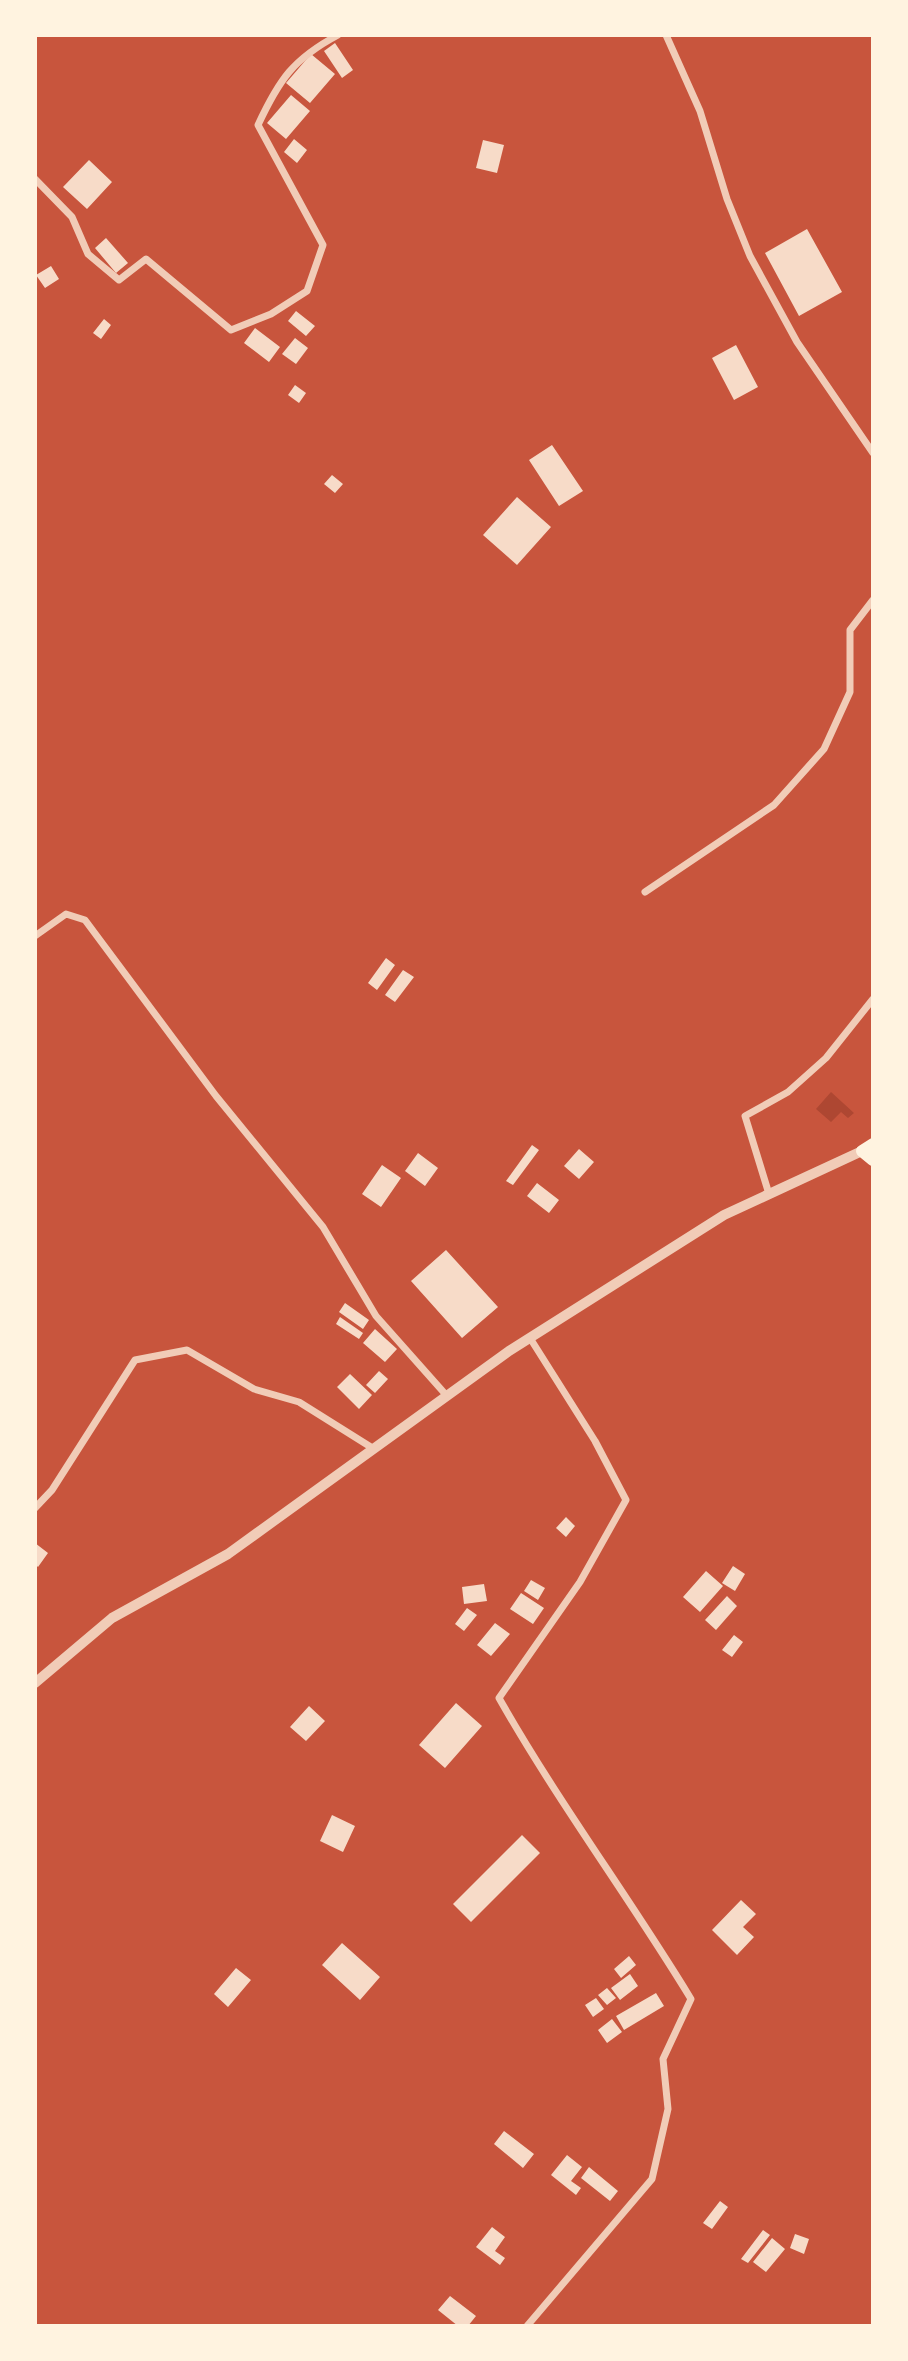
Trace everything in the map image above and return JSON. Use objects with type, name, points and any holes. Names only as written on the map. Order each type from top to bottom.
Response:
[{"type":"main road","points":[[873,1144],[862,1151],[873,1160]]},
{"type":"street","points":[[35,179],[72,216],[88,254],[119,281],[146,259],[231,330],[271,314],[307,291],[323,245],[258,125],[277,85],[309,51],[338,35]]},
{"type":"street","points":[[666,35],[700,111],[727,199],[750,256],[797,342],[873,453]]},
{"type":"street","points":[[645,892],[774,805],[824,749],[850,692],[850,630],[873,600]]},
{"type":"street","points":[[35,936],[66,914],[85,920],[216,1096],[323,1227],[376,1315],[447,1396]]},
{"type":"street","points":[[769,1194],[745,1116],[788,1092],[826,1058],[873,999]]},
{"type":"street","points":[[35,1683],[112,1618],[228,1554],[530,1338],[724,1215],[862,1151]]},
{"type":"street","points":[[527,2326],[652,2179],[668,2109],[663,2059],[691,1999],[639,1913],[570,1817],[499,1698],[580,1582],[626,1500],[595,1441],[530,1338]]},
{"type":"street","points":[[35,1508],[52,1490],[135,1360],[187,1350],[254,1389],[299,1402],[374,1449]]},
{"type":"shaded area","points":[[831,1092],[854,1113],[848,1118],[841,1112],[831,1122],[816,1109]]},
{"type":"building","points":[[335,43],[353,70],[342,78],[324,51]]},
{"type":"building","points":[[311,54],[335,74],[310,103],[286,83]]},
{"type":"building","points":[[291,95],[310,111],[286,139],[267,123]]},
{"type":"building","points":[[294,139],[307,150],[297,163],[284,152]]},
{"type":"building","points":[[483,140],[504,145],[497,173],[476,168]]},
{"type":"building","points":[[89,160],[112,182],[87,209],[63,187]]},
{"type":"building","points":[[807,229],[842,292],[799,316],[765,253]]},
{"type":"building","points":[[106,238],[128,263],[116,273],[95,248]]},
{"type":"building","points":[[51,266],[59,279],[45,288],[36,275]]},
{"type":"building","points":[[296,311],[315,326],[306,336],[288,321]]},
{"type":"building","points":[[104,319],[111,325],[101,339],[93,333]]},
{"type":"building","points":[[255,328],[280,347],[269,362],[244,343]]},
{"type":"building","points":[[295,338],[308,348],[296,364],[282,354]]},
{"type":"building","points":[[736,345],[758,387],[734,400],[712,358]]},
{"type":"building","points":[[295,385],[306,393],[299,403],[288,395]]},
{"type":"building","points":[[552,445],[583,491],[559,506],[529,460]]},
{"type":"building","points":[[332,475],[343,484],[335,493],[324,484]]},
{"type":"building","points":[[517,497],[551,527],[517,565],[483,535]]},
{"type":"building","points":[[386,958],[395,965],[377,990],[368,983]]},
{"type":"building","points":[[403,970],[414,977],[395,1002],[385,995]]},
{"type":"building","points":[[532,1145],[539,1150],[513,1185],[506,1181]]},
{"type":"building","points":[[579,1149],[594,1162],[579,1179],[564,1166]]},
{"type":"building","points":[[418,1153],[438,1168],[425,1186],[405,1171]]},
{"type":"building","points":[[382,1165],[401,1178],[381,1207],[362,1194]]},
{"type":"building","points":[[537,1183],[559,1200],[549,1213],[527,1196]]},
{"type":"building","points":[[446,1250],[498,1307],[462,1338],[411,1281]]},
{"type":"building","points":[[345,1303],[369,1320],[363,1329],[339,1312]]},
{"type":"building","points":[[340,1317],[363,1333],[359,1339],[336,1324]]},
{"type":"building","points":[[375,1329],[397,1349],[385,1362],[363,1343]]},
{"type":"building","points":[[379,1371],[388,1379],[375,1393],[366,1385]]},
{"type":"building","points":[[350,1374],[372,1395],[359,1409],[337,1387]]},
{"type":"building","points":[[566,1517],[575,1526],[566,1537],[556,1528]]},
{"type":"building","points":[[35,1543],[48,1553],[38,1567],[35,1564]]},
{"type":"building","points":[[733,1566],[745,1574],[735,1591],[722,1583]]},
{"type":"building","points":[[706,1571],[723,1586],[700,1612],[683,1597]]},
{"type":"building","points":[[531,1580],[545,1588],[538,1600],[524,1591]]},
{"type":"building","points":[[484,1584],[487,1601],[464,1604],[462,1587]]},
{"type":"building","points":[[521,1593],[544,1608],[533,1624],[510,1609]]},
{"type":"building","points":[[727,1596],[737,1606],[716,1630],[705,1620]]},
{"type":"building","points":[[467,1608],[477,1615],[464,1631],[455,1624]]},
{"type":"building","points":[[495,1623],[510,1634],[491,1656],[477,1645]]},
{"type":"building","points":[[734,1635],[743,1642],[732,1657],[722,1650]]},
{"type":"building","points":[[456,1703],[482,1726],[445,1768],[419,1745]]},
{"type":"building","points":[[309,1706],[325,1721],[306,1741],[290,1727]]},
{"type":"building","points":[[332,1815],[355,1826],[343,1852],[320,1841]]},
{"type":"building","points":[[522,1835],[540,1853],[471,1922],[453,1904]]},
{"type":"building","points":[[741,1900],[756,1914],[743,1927],[754,1937],[737,1955],[712,1930]]},
{"type":"building","points":[[342,1943],[380,1977],[360,2000],[322,1965]]},
{"type":"building","points":[[629,1956],[636,1965],[621,1978],[614,1969]]},
{"type":"building","points":[[236,1968],[251,1980],[228,2007],[214,1994]]},
{"type":"building","points":[[630,1974],[638,1986],[620,2000],[611,1988]]},
{"type":"building","points":[[607,1988],[616,1998],[607,2005],[598,1995]]},
{"type":"building","points":[[656,1993],[664,2006],[624,2030],[616,2016]]},
{"type":"building","points":[[596,1998],[604,2009],[593,2017],[585,2005]]},
{"type":"building","points":[[612,2019],[622,2032],[607,2043],[598,2030]]},
{"type":"building","points":[[504,2131],[534,2154],[523,2168],[494,2144]]},
{"type":"building","points":[[567,2155],[582,2167],[571,2181],[581,2188],[576,2195],[551,2175]]},
{"type":"building","points":[[589,2167],[618,2191],[610,2201],[581,2178]]},
{"type":"building","points":[[720,2201],[728,2207],[712,2229],[703,2223]]},
{"type":"building","points":[[492,2227],[505,2237],[495,2251],[505,2258],[500,2265],[476,2247]]},
{"type":"building","points":[[763,2230],[770,2235],[748,2263],[741,2259]]},
{"type":"building","points":[[795,2234],[809,2239],[804,2254],[790,2248]]},
{"type":"building","points":[[772,2238],[785,2249],[766,2272],[753,2262]]},
{"type":"building","points":[[450,2296],[476,2316],[468,2326],[458,2326],[438,2310]]}]
